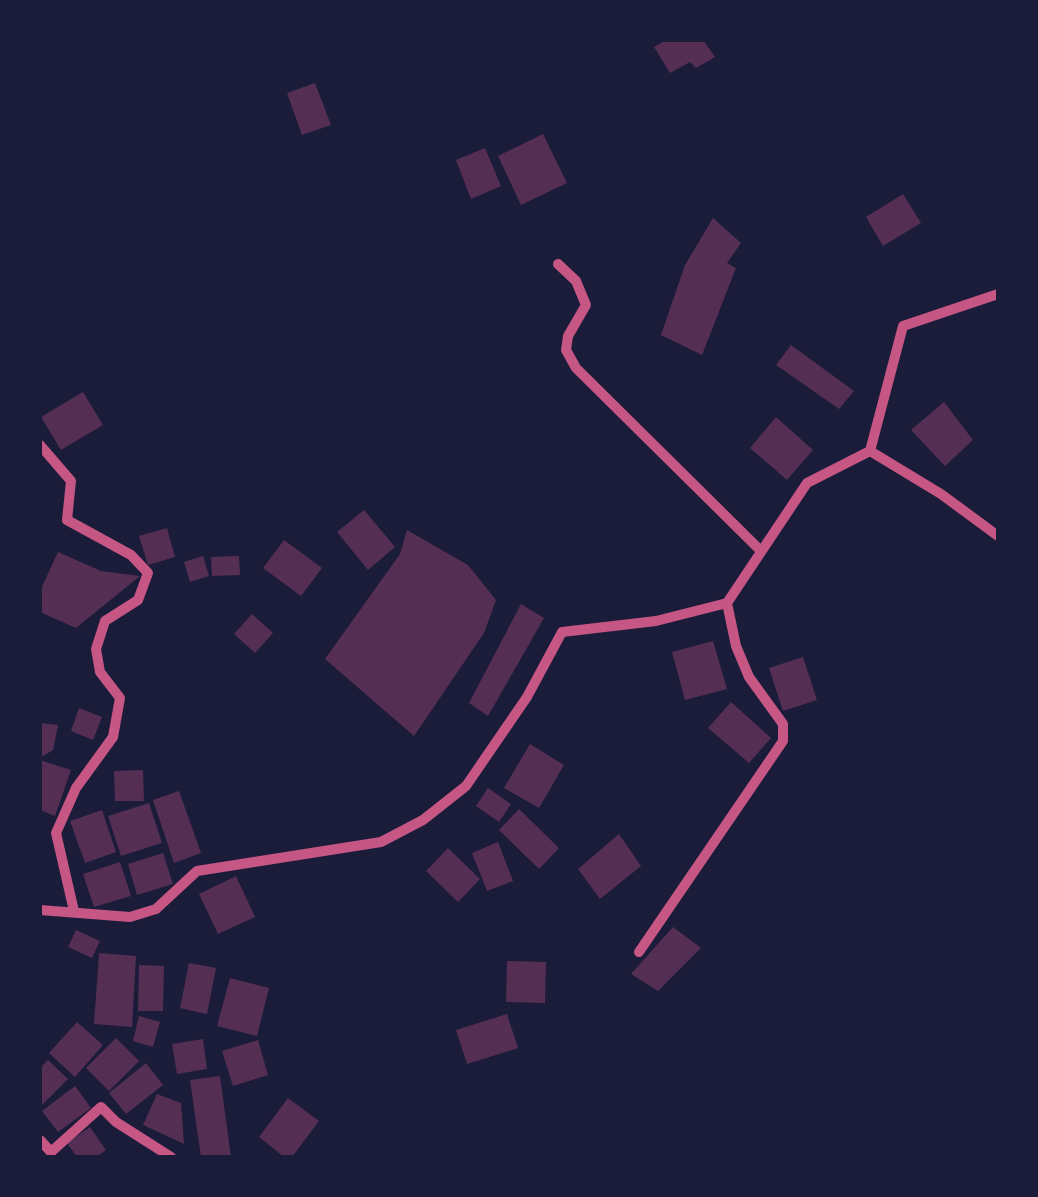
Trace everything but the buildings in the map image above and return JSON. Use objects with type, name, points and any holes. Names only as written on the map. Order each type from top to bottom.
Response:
[{"type":"street","points":[[558,264],[576,281],[586,305],[568,336],[566,350],[576,368],[761,551]]},
{"type":"street","points":[[40,910],[130,918],[156,909],[197,872],[381,842],[423,820],[466,786],[527,697],[562,632],[588,632],[656,621],[727,603],[807,483],[870,450],[903,326],[998,294]]},
{"type":"street","points":[[40,444],[71,481],[67,520],[132,555],[148,573],[138,600],[105,621],[96,649],[100,672],[120,698],[113,738],[76,788],[56,833],[74,912]]},
{"type":"street","points":[[870,450],[941,494],[998,536]]},
{"type":"street","points":[[639,952],[783,741],[783,724],[749,677],[736,646],[727,603]]},
{"type":"street","points":[[40,1140],[50,1152],[101,1107],[116,1122],[171,1157]]}]
